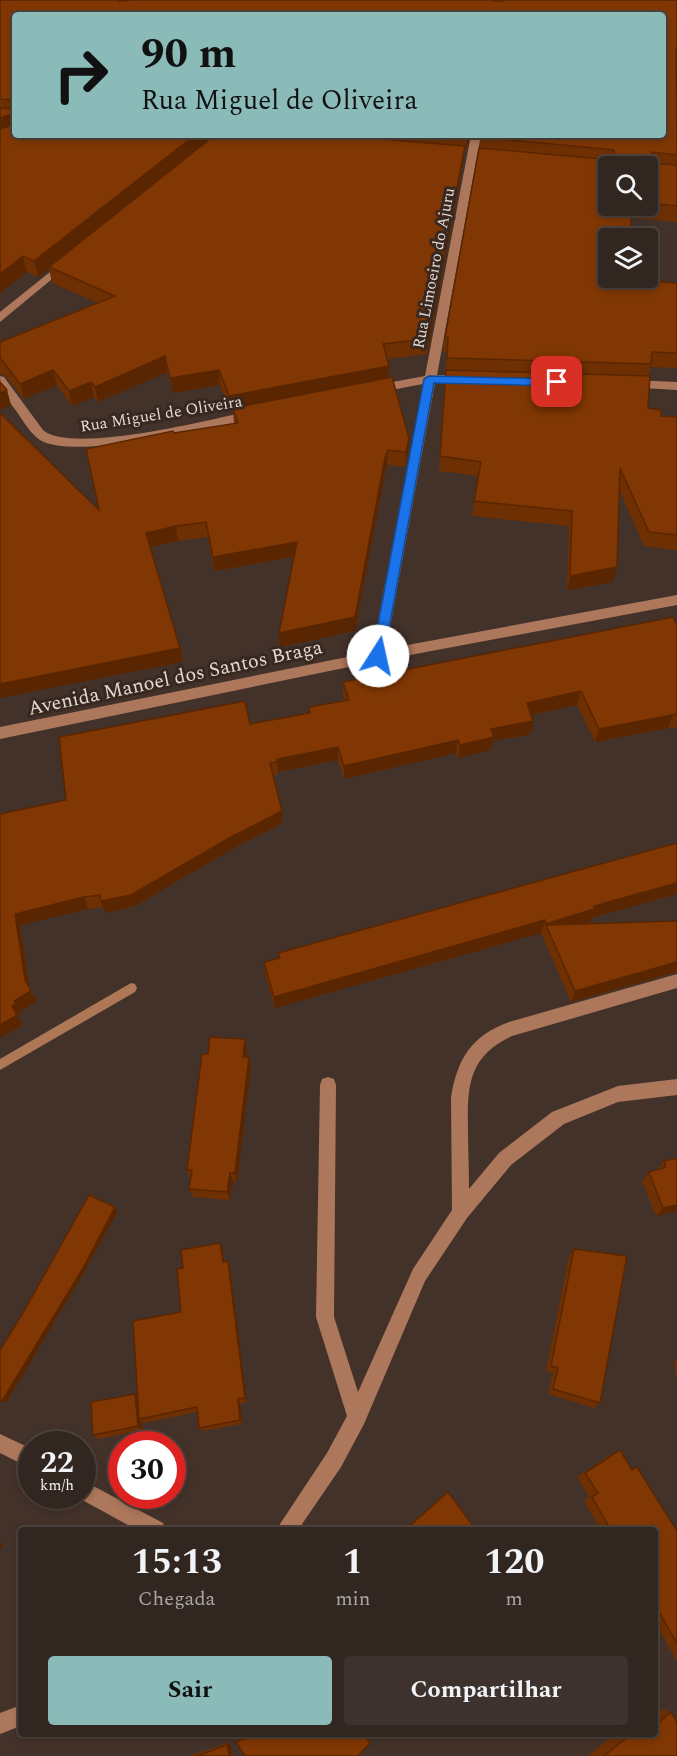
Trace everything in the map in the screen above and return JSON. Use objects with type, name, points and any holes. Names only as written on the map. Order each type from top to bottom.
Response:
[{"type":"street","name":"Rua Limoeiro do Ajuru","points":[[378,656],[475,138]]},
{"type":"street","points":[[0,318],[70,259]]},
{"type":"street","points":[[364,392],[429,379],[476,380]]},
{"type":"street","name":"Rua Miguel de Oliveira","points":[[0,380],[46,439],[67,444],[132,437],[267,412]]},
{"type":"street","points":[[622,384],[677,386]]},
{"type":"street","name":"Avenida Manoel dos Santos Braga","points":[[0,733],[378,656],[677,600]]},
{"type":"street","points":[[461,1212],[459,1098],[465,1071],[479,1048],[509,1029],[677,981]]},
{"type":"street","points":[[328,1085],[326,1317],[357,1417]]},
{"type":"street","points":[[288,1527],[334,1460],[357,1417],[419,1275],[461,1212],[505,1159],[558,1118],[618,1094],[677,1087]]},
{"type":"street","points":[[0,1443],[18,1453]]},
{"type":"street","points":[[96,1497],[151,1527]]},
{"type":"street","points":[[0,1724],[18,1716]]},
{"type":"building","points":[[0,0],[677,0],[677,155],[652,152],[650,156],[614,156],[614,150],[491,138],[666,138],[666,12],[12,12],[12,100],[0,99]]},
{"type":"building","points":[[0,108],[12,109],[12,115],[0,118]]},
{"type":"building","points":[[12,125],[12,138],[191,138],[34,261],[23,256],[0,274],[0,129]]},
{"type":"building","points":[[211,138],[369,138],[465,146],[428,339],[383,344],[389,366],[229,396],[219,370],[170,378],[165,356],[95,387],[91,382],[69,391],[53,370],[20,384],[0,360],[0,342],[115,296],[49,267]]},
{"type":"building","points":[[479,148],[598,159],[598,216],[631,216],[631,228],[598,228],[598,288],[658,288],[658,282],[677,283],[677,353],[652,352],[651,364],[447,358],[448,337],[445,337]]},
{"type":"building","points":[[658,164],[677,165],[677,206],[658,204]]},
{"type":"building","points":[[446,370],[650,376],[648,408],[661,410],[661,416],[677,417],[677,535],[649,532],[620,468],[617,567],[570,576],[572,511],[474,501],[481,462],[440,456]]},
{"type":"building","points":[[392,377],[409,438],[406,452],[388,450],[385,458],[355,617],[279,633],[297,542],[213,557],[206,522],[176,526],[146,533],[180,648],[0,684],[0,413],[99,510],[86,449],[173,431],[174,433],[238,423],[233,408]]},
{"type":"building","points":[[0,382],[7,390],[0,393]]},
{"type":"building","points":[[673,617],[677,625],[677,714],[599,729],[581,691],[527,703],[533,721],[491,729],[494,737],[460,745],[458,740],[344,766],[338,747],[277,759],[277,762],[270,763],[282,811],[231,837],[131,895],[101,901],[100,895],[84,897],[15,914],[25,980],[31,991],[14,1001],[16,1004],[12,1006],[17,1015],[0,1025],[0,814],[66,800],[59,737],[245,701],[250,724],[310,713],[309,707],[349,700],[343,682]]},
{"type":"building","points":[[677,843],[677,883],[594,906],[594,909],[546,924],[545,920],[274,997],[264,962],[280,958],[278,953]]},
{"type":"building","points":[[677,921],[677,962],[575,991],[546,925]]},
{"type":"building","points":[[210,1037],[245,1039],[243,1057],[249,1057],[235,1173],[230,1173],[227,1192],[189,1189],[192,1170],[187,1170],[202,1054],[208,1054]]},
{"type":"building","points":[[677,1158],[677,1205],[663,1208],[649,1172],[666,1167],[664,1161]]},
{"type":"building","points":[[89,1195],[115,1207],[83,1268],[2,1401],[0,1400],[0,1350]]},
{"type":"building","points":[[220,1243],[223,1262],[228,1261],[245,1398],[238,1399],[240,1420],[199,1428],[197,1407],[139,1419],[133,1321],[181,1312],[177,1269],[183,1268],[181,1250]]},
{"type":"building","points":[[574,1249],[627,1256],[600,1403],[553,1389],[558,1368],[551,1366]]},
{"type":"building","points":[[135,1394],[138,1426],[96,1434],[96,1431],[93,1431],[91,1402]]},
{"type":"building","points":[[620,1450],[632,1470],[637,1467],[677,1531],[677,1643],[658,1610],[658,1527],[609,1527],[592,1497],[598,1493],[585,1473]]},
{"type":"building","points":[[448,1492],[474,1527],[408,1527]]},
{"type":"building","points":[[671,1712],[677,1722],[677,1756],[604,1756],[627,1737],[658,1737],[658,1723]]},
{"type":"building","points":[[251,1737],[365,1737],[370,1743],[358,1756],[245,1756],[236,1742]]},
{"type":"building","points":[[227,1745],[229,1756],[197,1756]]},
{"type":"waterway","points":[[0,1065],[131,988]]},
{"type":"route","points":[[378,656],[429,379],[557,382]]}]
